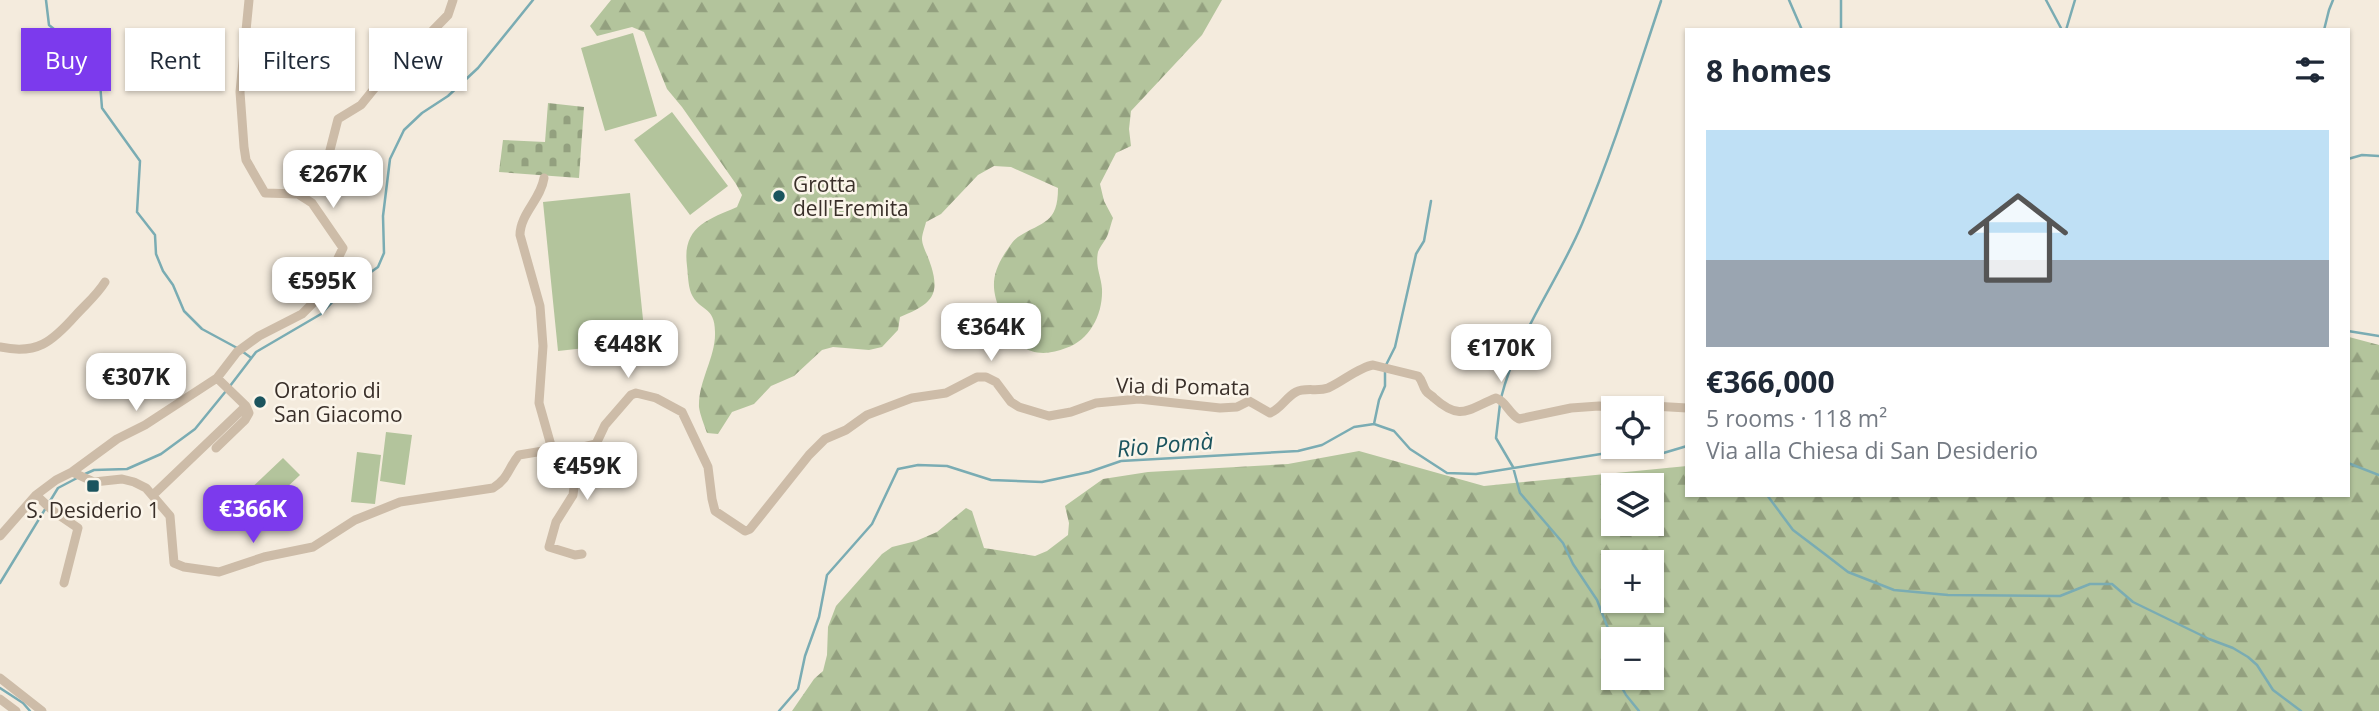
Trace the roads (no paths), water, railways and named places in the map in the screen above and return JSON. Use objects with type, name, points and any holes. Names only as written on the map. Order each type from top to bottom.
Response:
[{"type":"street","points":[[0,536],[39,498],[117,439],[221,381],[240,350],[304,315],[318,297],[343,248],[314,205],[298,194],[265,193],[245,157],[240,92],[249,0]]},
{"type":"street","points":[[298,194],[297,187],[303,170],[329,154],[338,120],[361,105],[382,79],[400,65],[448,15],[453,0]]},
{"type":"street","points":[[544,178],[541,190],[520,230],[523,251],[540,306],[542,346],[539,403],[552,449]]},
{"type":"street","points":[[0,347],[26,349],[43,345],[68,325],[105,282]]},
{"type":"street","name":"Via di Pomata","points":[[579,448],[596,443],[605,425],[634,393],[648,395],[678,408],[684,415],[708,467],[715,511],[745,531],[750,529],[825,439],[846,430],[867,415],[912,398],[946,393],[978,377],[992,380],[1011,402],[1042,415],[1063,415],[1096,403],[1139,399],[1220,408],[1237,407],[1250,401],[1270,412],[1282,408],[1296,392],[1328,388],[1367,366],[1377,365],[1421,379],[1428,393],[1444,407],[1456,412],[1470,411],[1496,398],[1519,419],[1570,408],[1601,407]]},
{"type":"street","points":[[216,448],[249,413],[246,406],[221,381]]},
{"type":"street","points":[[153,495],[246,406]]},
{"type":"street","points":[[1664,407],[1685,408]]},
{"type":"street","points":[[74,473],[98,482],[128,480],[140,485],[153,495],[172,521],[174,562],[184,568],[216,572],[264,557],[313,547],[355,520],[400,502],[493,488],[504,481],[519,455],[552,449],[579,448],[573,495],[556,522],[550,547],[575,555],[582,554]]},
{"type":"street","points":[[39,498],[78,528],[64,583]]},
{"type":"street","points":[[0,678],[42,711]]},
{"type":"street","points":[[0,698],[16,711]]},
{"type":"waterway","points":[[46,0],[49,25],[76,47],[100,83],[102,108],[140,161],[137,212],[155,235],[156,254],[184,311],[202,329],[250,357]]},
{"type":"waterway","points":[[230,386],[256,352],[321,314],[340,294],[378,267],[384,253],[383,216],[390,159],[404,130],[422,113],[448,96],[478,68],[533,0]]},
{"type":"waterway","points":[[1789,0],[1801,28]]},
{"type":"waterway","points":[[1841,0],[1841,28]]},
{"type":"waterway","points":[[2046,0],[2061,28]]},
{"type":"waterway","points":[[2067,28],[2075,0]]},
{"type":"waterway","points":[[2324,28],[2333,0]]},
{"type":"waterway","points":[[1501,398],[1527,330],[1572,246],[1593,197],[1661,1]]},
{"type":"waterway","name":"Rio Pomà","points":[[2350,158],[2362,155],[2379,156]]},
{"type":"waterway","points":[[1386,365],[1395,347],[1416,254],[1424,241],[1431,201]]},
{"type":"waterway","points":[[2350,331],[2379,336]]},
{"type":"waterway","points":[[1374,424],[1385,386],[1385,371]]},
{"type":"waterway","points":[[85,474],[94,470],[127,469],[161,454],[195,429],[226,391]]},
{"type":"waterway","points":[[1500,404],[1496,438],[1513,467],[1520,493],[1563,543],[1573,564],[1597,600],[1607,627]]},
{"type":"waterway","name":"Rio Pomà","points":[[779,711],[798,689],[805,656],[819,617],[827,575],[872,524],[898,469],[918,465],[947,466],[991,480],[1042,482],[1089,472],[1121,461],[1298,451],[1322,445],[1354,427],[1374,424],[1394,431],[1410,449],[1447,473],[1476,474],[1626,450],[1650,457],[1685,447]]},
{"type":"waterway","points":[[2350,464],[2379,475]]},
{"type":"waterway","points":[[0,583],[58,488],[79,477]]},
{"type":"waterway","points":[[1768,497],[1793,530],[1848,572],[1894,590],[1948,595],[2060,596],[2090,584],[2112,584],[2133,602],[2248,657],[2257,665],[2273,690],[2301,711]]},
{"type":"waterway","name":"Rio Pomà","points":[[0,688],[30,711]]},
{"type":"waterway","points":[[1623,690],[1639,711]]},
{"type":"place","name":"Grotta dell'Eremita","points":[[779,196]]},
{"type":"place","name":"Oratorio di San Giacomo","points":[[260,402]]},
{"type":"place","name":"S. Desiderio 1","points":[[93,486]]}]
